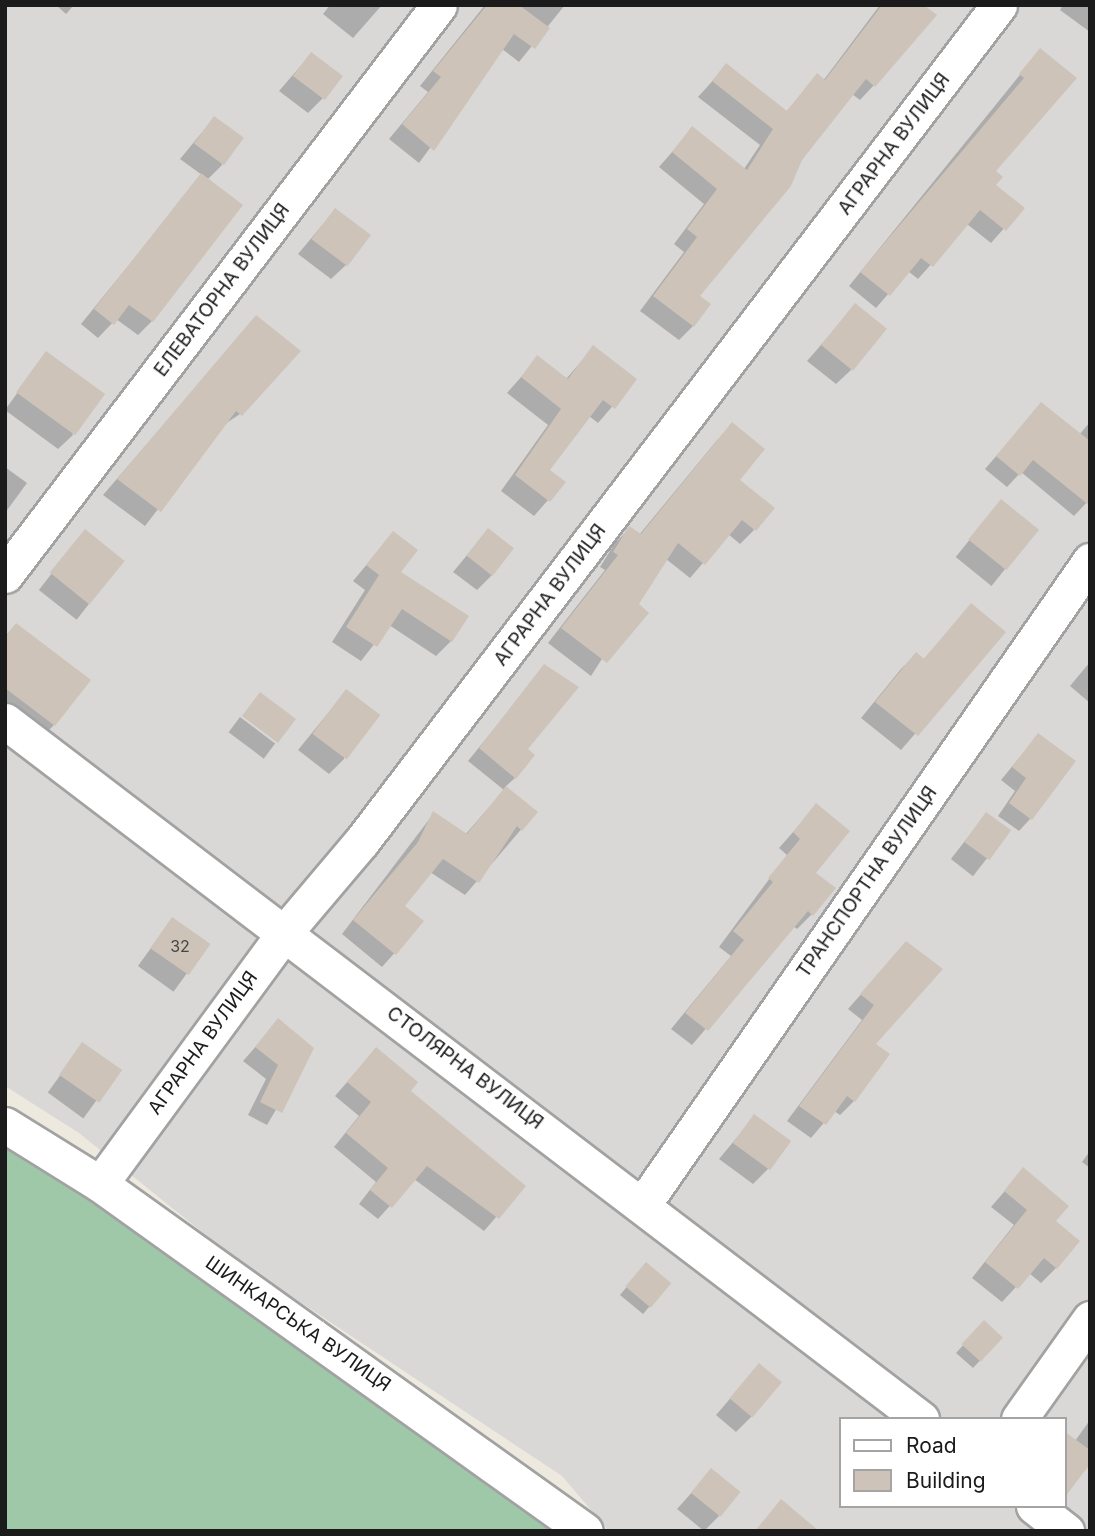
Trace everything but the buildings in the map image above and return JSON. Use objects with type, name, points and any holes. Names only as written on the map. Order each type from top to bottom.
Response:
[{"type":"street","name":"ЕЛЕВАТОРНА ВУЛИЦЯ","points":[[5,575],[439,5]]},
{"type":"street","name":"АГРАРНА ВУЛИЦЯ","points":[[100,1184],[285,932],[362,841],[999,5]]},
{"type":"street","name":"ТРАНСПОРТНА ВУЛИЦЯ","points":[[644,1203],[1090,561]]},
{"type":"street","name":"СТОЛЯРНА ВУЛИЦЯ","points":[[5,721],[644,1203],[919,1417]]},
{"type":"street","name":"ШИНКАРСЬКА ВУЛИЦЯ","points":[[5,1125],[100,1184],[585,1531]]},
{"type":"street","points":[[1020,1417],[1090,1319]]},
{"type":"street","points":[[1037,1508],[1066,1531]]},
{"type":"shaded area","points":[[5,5],[1090,5],[1090,1531],[609,1531],[562,1476],[238,1261],[79,1133],[5,1086]]},
{"type":"green space","points":[[5,1140],[80,1187],[572,1531],[5,1531]]}]
